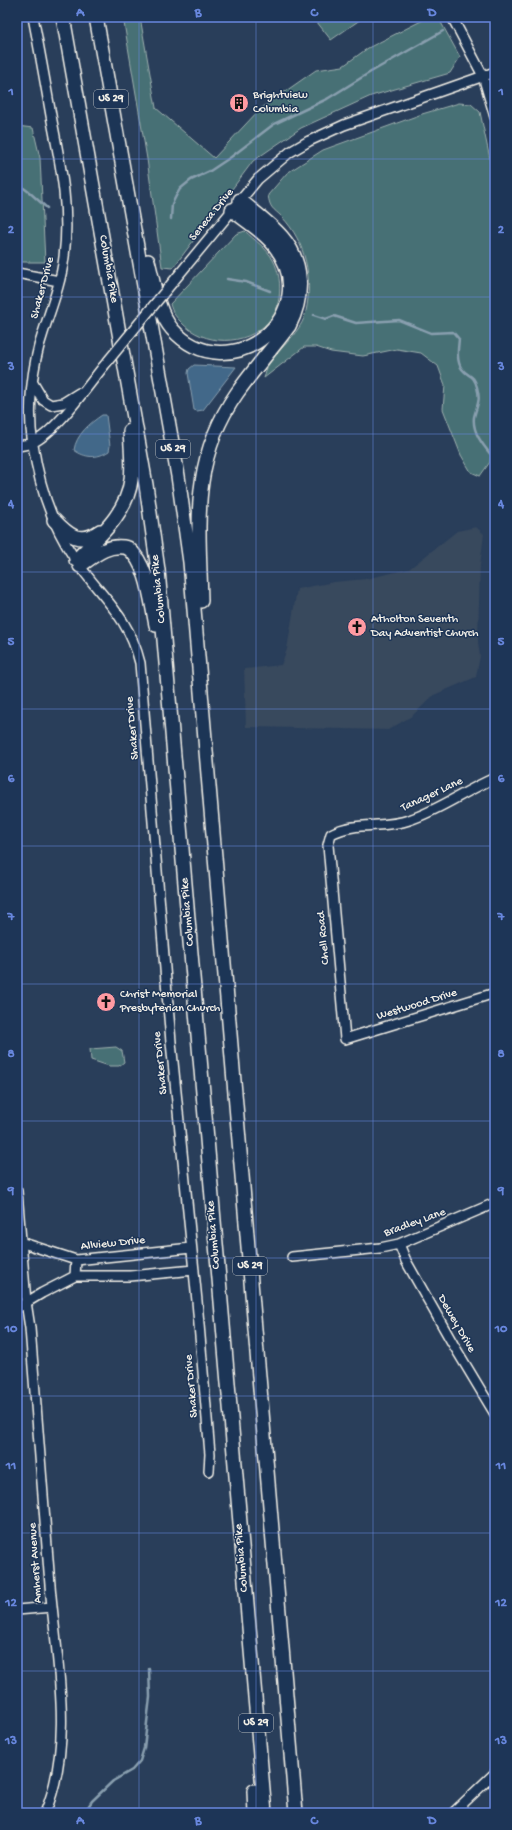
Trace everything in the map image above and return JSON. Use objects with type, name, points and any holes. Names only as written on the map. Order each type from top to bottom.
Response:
[{"type":"highway","name":"Columbia Pike","points":[[63,17],[146,485],[157,563],[168,676],[248,1633],[265,1813]]},
{"type":"highway","name":"US 29","points":[[96,17],[178,476],[190,562],[296,1812]]},
{"type":"highway","points":[[125,180],[161,311],[171,327],[180,337],[201,350],[235,351],[255,344],[274,329],[285,310],[288,300],[289,279],[280,253],[236,205]]},
{"type":"highway","points":[[204,721],[199,506],[205,463],[216,430],[237,394],[295,316],[300,291],[298,268],[294,257],[283,238],[236,205]]},
{"type":"highway","points":[[78,563],[110,525],[126,500],[131,480],[130,393]]},
{"type":"highway","points":[[54,520],[71,536],[78,538],[93,536],[110,525]]},
{"type":"highway","points":[[78,563],[103,550],[113,547],[128,548],[135,553],[143,569],[168,676]]},
{"type":"highway","points":[[248,1633],[255,1813]]},
{"type":"street","name":"Shaker Drive","points":[[33,17],[64,182],[67,207],[65,254],[59,281],[42,334],[32,381],[32,442],[43,489],[54,520],[78,563],[114,607],[124,623],[132,637],[140,663],[170,1034],[194,1270],[210,1454],[209,1471]]},
{"type":"street","points":[[452,17],[483,76],[495,118]]},
{"type":"street","name":"Seneca Drive","points":[[17,446],[32,442],[47,433],[84,391],[258,179],[276,163],[309,141],[344,125],[495,72]]},
{"type":"street","points":[[17,273],[59,281]]},
{"type":"street","points":[[32,381],[43,400],[51,405],[64,403],[84,391]]},
{"type":"street","name":"Tanager Lane","points":[[331,834],[342,828],[408,821],[431,811],[495,778]]},
{"type":"street","name":"Chell Road","points":[[331,834],[328,845],[345,1039]]},
{"type":"street","name":"Westwood Drive","points":[[345,1039],[495,993]]},
{"type":"street","name":"Amherst Avenue","points":[[17,1191],[19,1242],[31,1335],[52,1607],[60,1680],[61,1715],[57,1765],[54,1786],[45,1813]]},
{"type":"street","name":"Bradley Lane","points":[[292,1257],[380,1248],[399,1244],[495,1203]]},
{"type":"street","name":"Allview Drive","points":[[19,1242],[76,1260],[191,1248]]},
{"type":"street","name":"Dewey Drive","points":[[399,1244],[406,1261],[495,1414]]},
{"type":"street","points":[[76,1260],[76,1276]]},
{"type":"street","points":[[17,1308],[76,1276],[130,1276],[194,1270]]},
{"type":"street","points":[[17,1610],[52,1607]]},
{"type":"street","points":[[453,1813],[495,1773]]},
{"type":"shaded area","points":[[194,365],[236,367],[203,410],[197,411],[194,410],[188,373],[189,369]]},
{"type":"shaded area","points":[[102,415],[106,415],[110,446],[109,451],[105,454],[96,456],[87,456],[78,453],[74,450],[81,434],[88,426]]},
{"type":"shaded area","points":[[476,527],[484,534],[480,566],[478,642],[480,656],[476,677],[434,695],[412,716],[388,730],[246,727],[244,669],[281,665],[287,649],[297,589],[334,582],[365,579],[409,569],[457,531]]},
{"type":"green space","points":[[123,17],[140,17],[156,108],[214,158],[260,109],[316,70],[343,66],[368,48],[429,17],[438,17],[460,57],[450,73],[371,96],[301,128],[253,161],[173,268],[162,267],[147,159]]},
{"type":"green space","points":[[313,17],[364,17],[331,40]]},
{"type":"green space","points":[[459,103],[471,104],[480,112],[490,159],[495,220],[494,406],[490,462],[480,476],[471,472],[461,455],[443,409],[445,385],[438,366],[421,353],[397,349],[363,356],[331,352],[316,347],[304,347],[264,378],[268,365],[295,333],[304,319],[309,286],[306,261],[302,249],[290,227],[272,208],[268,195],[287,173],[323,150],[422,114]]},
{"type":"green space","points":[[17,126],[33,128],[40,158],[45,262],[17,262]]},
{"type":"green space","points":[[245,231],[260,244],[275,264],[280,288],[276,311],[268,322],[259,330],[248,336],[224,340],[201,336],[190,330],[175,316],[170,304],[236,234]]},
{"type":"green space","points":[[116,1047],[122,1051],[124,1062],[119,1066],[109,1066],[91,1060],[90,1049]]},
{"type":"waterway","points":[[171,219],[172,204],[176,196],[180,189],[191,180],[210,171],[231,157],[274,124],[327,99],[443,31]]},
{"type":"waterway","points":[[17,183],[47,208]]},
{"type":"waterway","points":[[227,279],[246,282],[270,291]]},
{"type":"waterway","points":[[314,315],[326,319],[334,316],[356,323],[399,320],[431,333],[453,332],[459,339],[458,354],[460,366],[464,372],[474,380],[477,387],[479,400],[474,417],[476,433],[492,456]]},
{"type":"waterway","points":[[84,1813],[92,1801],[113,1781],[132,1770],[140,1761],[144,1748],[150,1697],[149,1669]]},
{"type":"place","name":"Brightview Columbia","points":[[239,103]]},
{"type":"place","name":"Atholton Seventh Day Adventist Church","points":[[357,627]]},
{"type":"place","name":"Christ Memorial Presbyterian Church","points":[[106,1002]]}]
